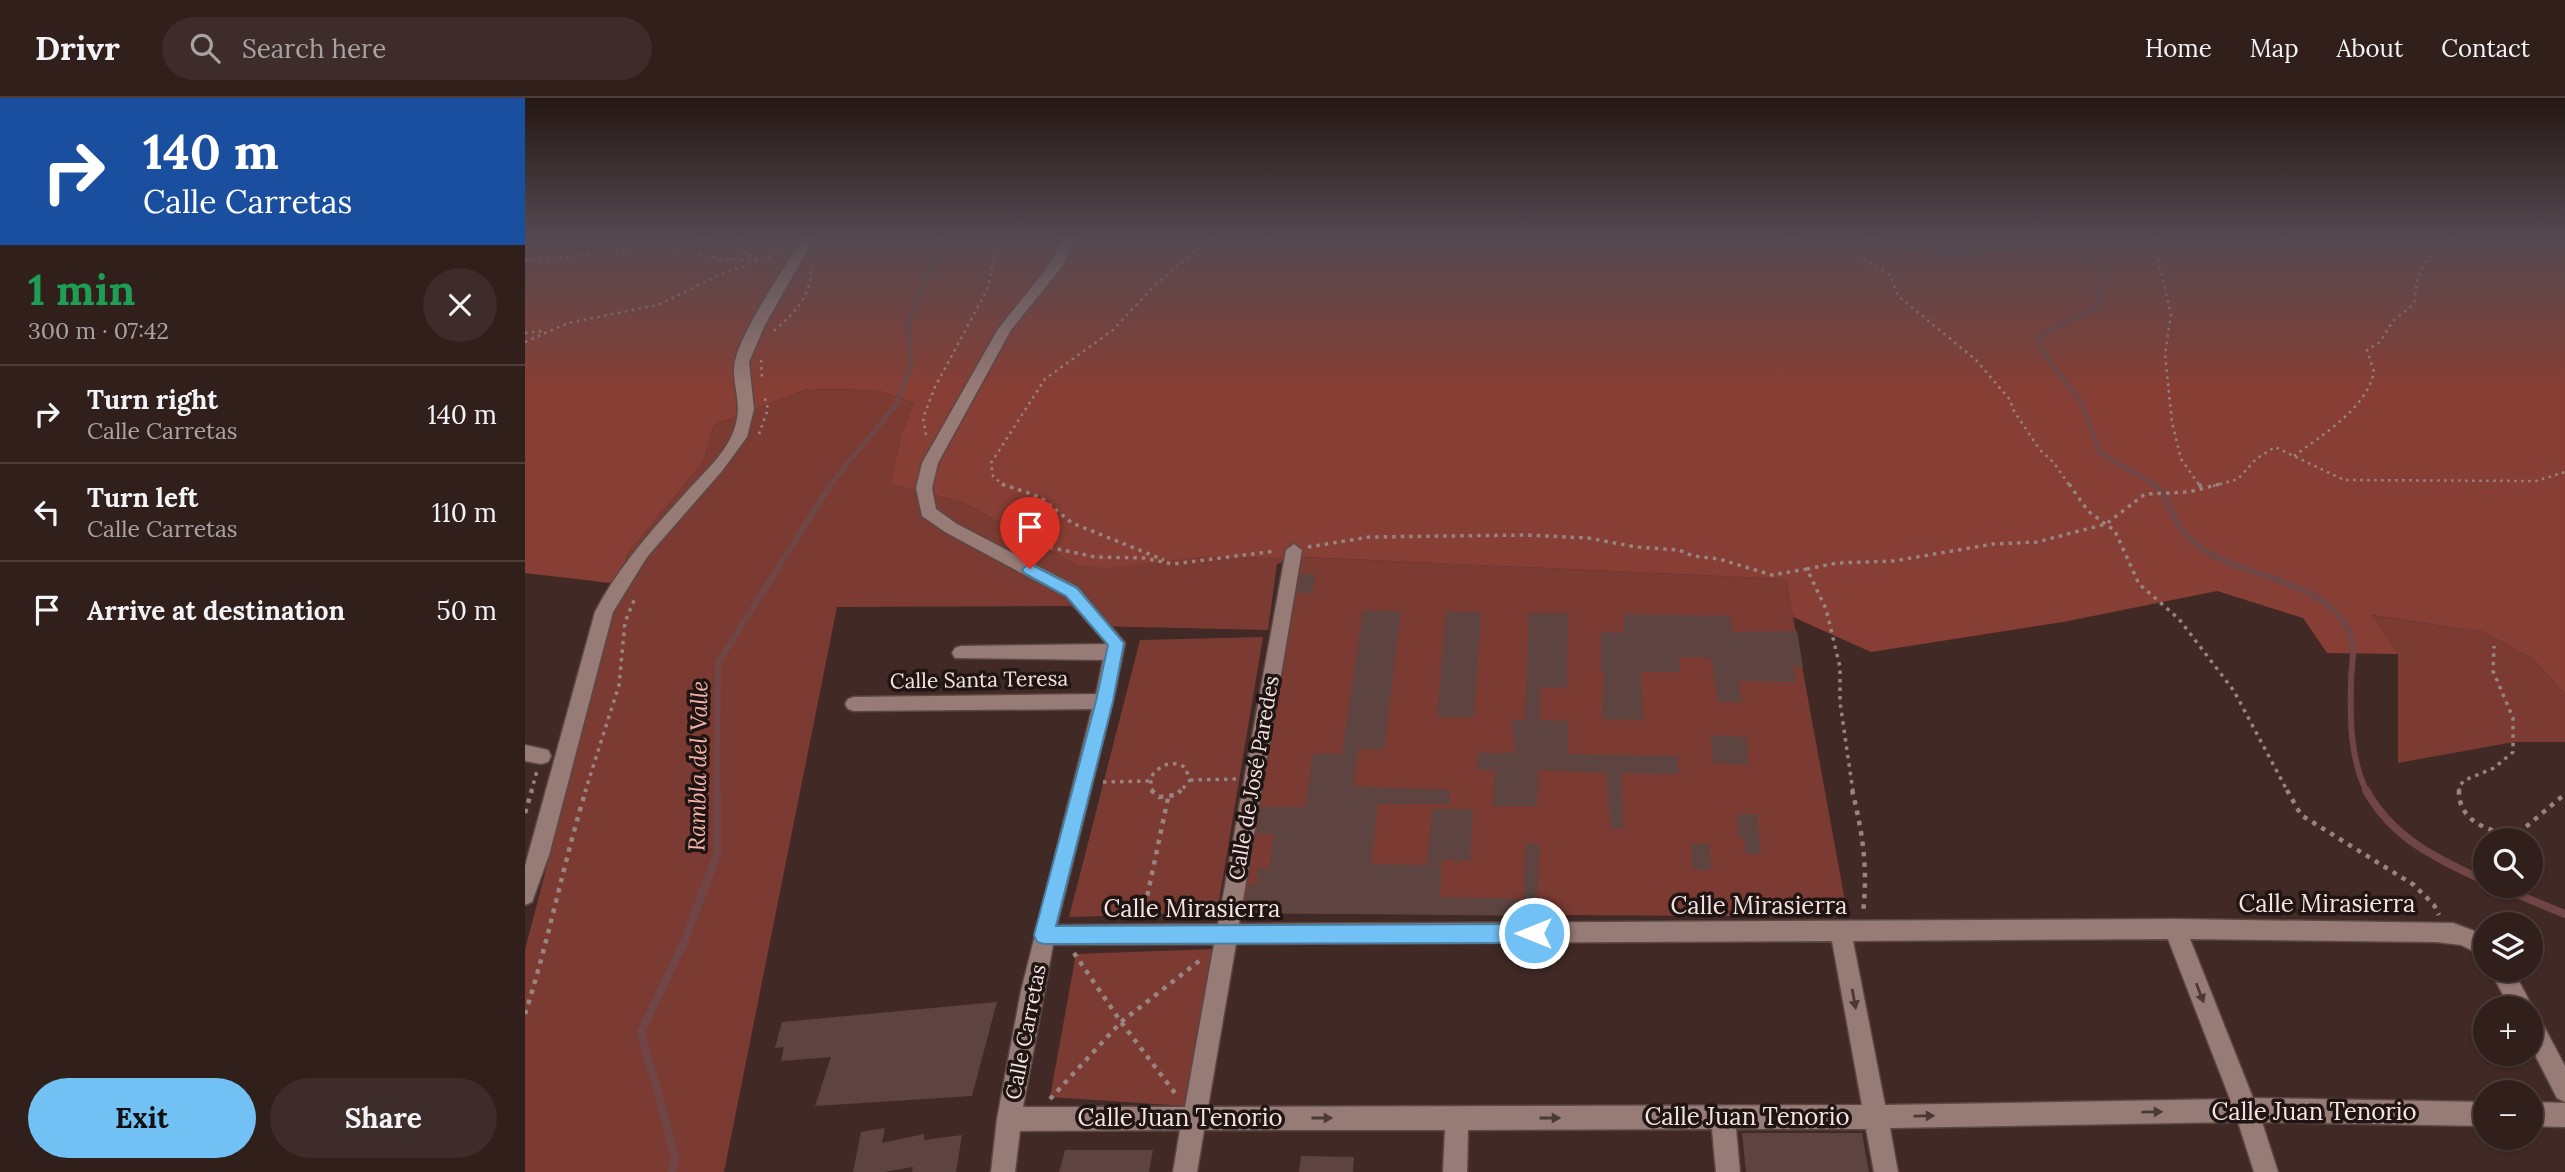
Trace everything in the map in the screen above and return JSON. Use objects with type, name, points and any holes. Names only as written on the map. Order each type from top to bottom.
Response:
[{"type":"street","points":[[525,895],[539,855],[604,612],[616,589],[642,553],[739,438],[747,409],[742,362],[758,325],[781,289]]},
{"type":"street","points":[[961,653],[1114,653],[1116,643],[1072,592],[951,528],[928,512],[924,488],[930,463],[1005,329],[1037,289]]},
{"type":"street","name":"Calle de José Paredes","points":[[1185,1172],[1294,550]]},
{"type":"street","name":"Calle Carretas","points":[[1003,1172],[1009,1119],[1044,935],[1114,653]]},
{"type":"street","name":"Calle Santa Teresa","points":[[853,704],[1104,701]]},
{"type":"street","points":[[2175,929],[2246,1110],[2266,1172]]},
{"type":"street","name":"Calle Mirasierra","points":[[1044,935],[2175,929],[2448,932],[2473,941]]},
{"type":"street","points":[[1851,932],[1875,1117],[1886,1172]]},
{"type":"street","points":[[2543,1048],[2565,1090]]},
{"type":"street","name":"Calle Juan Tenorio","points":[[1009,1119],[1875,1117],[2246,1110],[2473,1114]]},
{"type":"street","points":[[2543,1114],[2565,1115]]},
{"type":"street","points":[[1723,1117],[1728,1172]]},
{"type":"street","points":[[1455,1172],[1457,1118]]},
{"type":"path","points":[[525,342],[568,323],[658,305],[690,289]]},
{"type":"path","points":[[772,333],[799,308],[808,289]]},
{"type":"path","points":[[930,463],[923,418],[935,387],[987,289]]},
{"type":"path","points":[[1151,289],[1113,330],[1045,379],[991,463],[993,476],[1004,486],[1040,497],[1072,523],[1173,564]]},
{"type":"path","points":[[1895,289],[1898,296],[1976,360],[2011,401],[2040,450],[2054,463],[2088,511],[2115,531],[2139,584],[2179,619],[2234,691],[2301,815],[2414,885],[2434,905],[2448,932]]},
{"type":"path","points":[[2165,289],[2171,314],[2165,354],[2172,422],[2181,459],[2201,487]]},
{"type":"path","points":[[2294,456],[2356,404],[2373,378],[2373,360],[2367,350],[2380,342],[2393,321],[2414,304],[2416,289]]},
{"type":"path","points":[[525,333],[550,331]]},
{"type":"path","points":[[761,357],[762,379]]},
{"type":"path","points":[[752,445],[768,409],[762,390]]},
{"type":"path","points":[[1022,547],[1044,546],[1095,556],[1144,558],[1173,564],[1294,550],[1370,537],[1525,535],[1588,538],[1636,547],[1679,550],[1693,556],[1719,559],[1772,575],[1837,563],[1894,561],[1993,544],[2037,542],[2106,524],[2145,494],[2189,492],[2238,479],[2256,458],[2274,447],[2344,480],[2536,481],[2565,472]]},
{"type":"path","points":[[1807,569],[1826,608],[1840,667],[1840,702],[1849,777],[1864,839],[1866,885],[1851,932]]},
{"type":"path","points":[[525,1014],[547,945],[558,890],[581,806],[619,685],[625,622],[635,597]]},
{"type":"path","points":[[2494,646],[2493,672],[2518,729],[2513,752],[2494,768],[2465,779],[2459,786],[2459,807],[2466,817],[2479,827],[2515,836],[2526,831],[2551,802],[2565,794]]},
{"type":"path","points":[[525,813],[533,754]]},
{"type":"path","points":[[1171,763],[1179,763],[1189,770],[1190,780],[1181,792],[1168,798],[1153,793],[1149,781],[1158,768],[1171,763]]},
{"type":"path","points":[[1190,780],[1254,779]]},
{"type":"path","points":[[1083,782],[1149,781]]},
{"type":"path","points":[[1139,935],[1168,798]]},
{"type":"path","points":[[1044,935],[1076,954],[1121,1022],[1194,1118]]},
{"type":"path","points":[[1044,1119],[1050,1097],[1121,1022],[1214,950],[1227,935]]},
{"type":"shaded area","points":[[525,289],[2565,289],[2565,694],[2533,659],[2484,632],[2371,615],[2398,654],[2327,653],[2303,618],[2217,591],[2063,622],[1871,652],[1793,617],[1786,579],[1303,557],[1205,557],[1105,568],[1077,565],[963,502],[890,484],[901,435],[914,403],[877,390],[808,389],[714,425],[703,462],[628,553],[619,584],[525,573]]},
{"type":"shaded area","points":[[808,389],[877,390],[914,403],[901,435],[890,484],[963,502],[1077,565],[1105,567],[1206,557],[1302,557],[1277,564],[1268,630],[1092,626],[1071,606],[837,607],[724,1172],[525,1172],[525,950],[628,553],[703,462],[714,425]]},
{"type":"shaded area","points":[[1302,557],[1786,579],[1848,917],[1242,913]]},
{"type":"shaded area","points":[[2370,615],[2484,632],[2533,659],[2565,694],[2565,742],[2514,742],[2398,763],[2398,654]]},
{"type":"shaded area","points":[[1263,637],[1217,913],[1069,917],[1140,640]]},
{"type":"shaded area","points":[[1214,949],[1185,1106],[1050,1097],[1076,954]]},
{"type":"building","points":[[1301,574],[1315,574],[1312,593],[1297,593]]},
{"type":"building","points":[[1363,611],[1401,611],[1384,749],[1358,749],[1353,786],[1450,790],[1450,804],[1378,804],[1371,864],[1427,865],[1432,809],[1473,809],[1470,861],[1442,860],[1440,897],[1523,899],[1526,844],[1540,845],[1537,899],[1547,899],[1547,916],[1244,913],[1248,885],[1257,884],[1258,868],[1269,869],[1274,834],[1257,834],[1261,807],[1305,807],[1313,754],[1342,754]]},
{"type":"building","points":[[1446,611],[1481,613],[1474,717],[1437,717]]},
{"type":"building","points":[[1529,613],[1568,613],[1567,688],[1540,687],[1540,720],[1568,721],[1568,754],[1677,756],[1679,774],[1622,773],[1623,828],[1611,829],[1606,773],[1539,770],[1537,806],[1493,806],[1495,770],[1477,770],[1478,753],[1515,753],[1512,720],[1525,720]]},
{"type":"building","points":[[1624,614],[1731,616],[1732,632],[1797,631],[1803,667],[1793,667],[1796,682],[1739,681],[1742,702],[1718,702],[1711,658],[1679,657],[1680,672],[1641,672],[1643,720],[1602,719],[1604,672],[1601,672],[1601,632],[1624,633]]},
{"type":"building","points":[[1711,735],[1747,737],[1748,765],[1713,763]]},
{"type":"building","points":[[1737,814],[1757,814],[1761,854],[1746,854],[1744,838],[1739,838]]},
{"type":"building","points":[[1691,844],[1709,844],[1711,870],[1693,869]]},
{"type":"building","points":[[997,1002],[972,1096],[815,1106],[831,1057],[781,1061],[784,1047],[775,1048],[782,1022]]},
{"type":"building","points":[[885,1128],[882,1143],[924,1134],[924,1140],[962,1135],[956,1172],[912,1172],[913,1167],[884,1172],[853,1172],[861,1132]]},
{"type":"building","points":[[1742,1133],[1862,1133],[1869,1172],[1746,1172]]},
{"type":"building","points":[[1065,1150],[1153,1150],[1149,1172],[1059,1172]]},
{"type":"building","points":[[1301,1156],[1354,1157],[1353,1172],[1299,1172]]},
{"type":"waterway","name":"Rambla del Valle","points":[[829,486],[896,405],[911,366],[908,323],[922,289]]},
{"type":"waterway","points":[[2099,289],[2097,308],[2051,329],[2037,339],[2046,356],[2082,404],[2100,453],[2156,485]]},
{"type":"waterway","name":"Rambla del Valle","points":[[717,792],[718,663],[831,484]]},
{"type":"waterway","points":[[2156,485],[2181,529],[2201,548],[2218,558],[2304,591],[2339,616],[2352,640],[2352,738],[2357,766],[2366,790]]},
{"type":"waterway","points":[[2366,790],[2377,807],[2402,834],[2433,855],[2473,875]]},
{"type":"waterway","name":"Rambla del Valle","points":[[672,1172],[675,1156],[641,1032],[685,940],[717,854],[717,792]]},
{"type":"waterway","points":[[2526,898],[2565,914]]},
{"type":"route","points":[[1030,569],[1072,592],[1116,643],[1104,701],[1044,935],[1534,933]]}]
